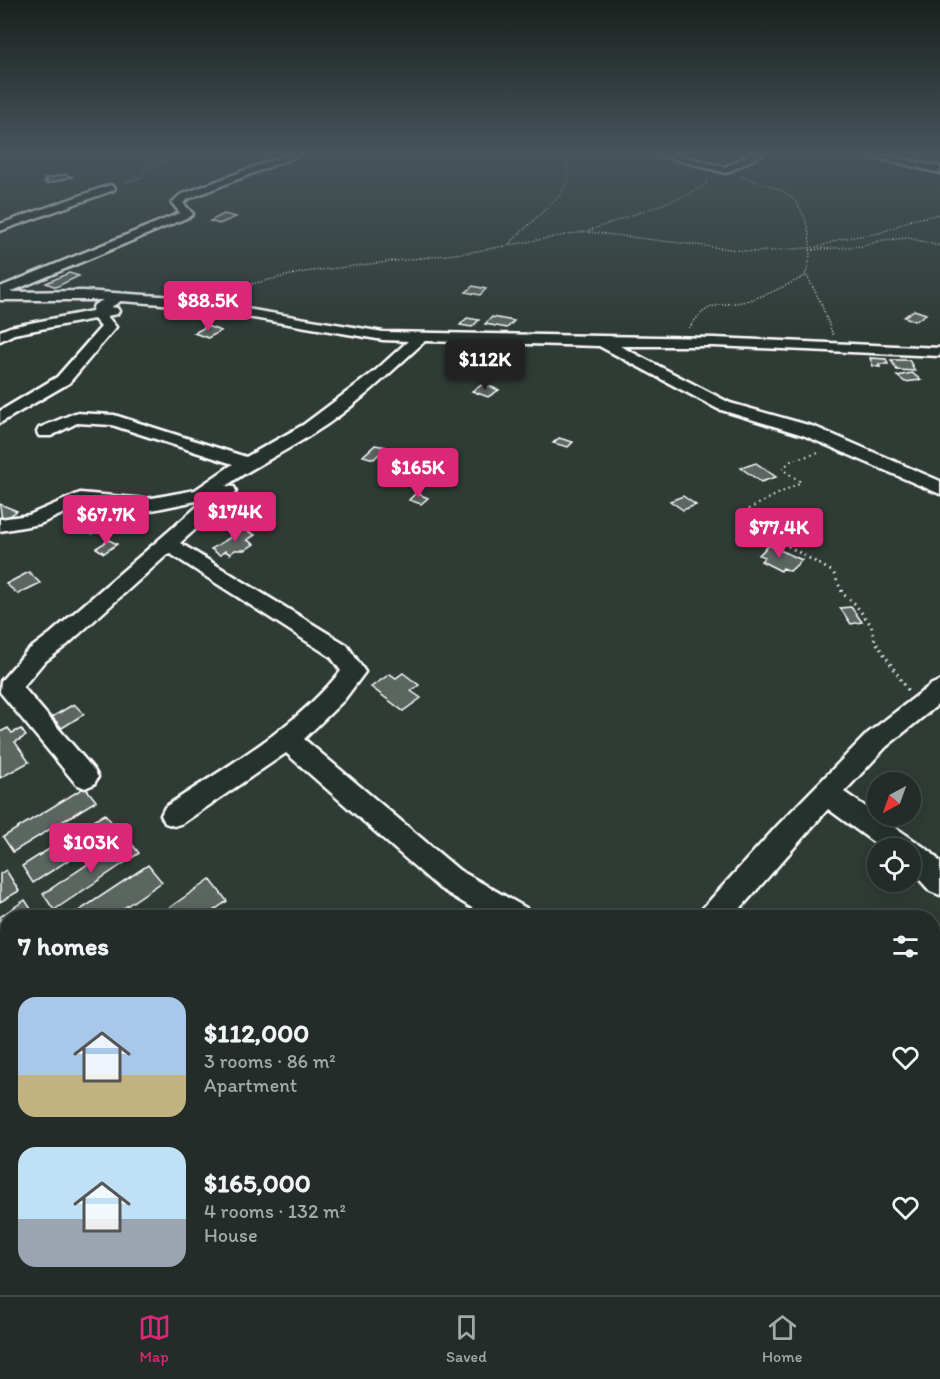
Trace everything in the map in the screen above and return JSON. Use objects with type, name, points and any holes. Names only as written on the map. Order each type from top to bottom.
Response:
[{"type":"street","points":[[0,228],[43,213]]},
{"type":"street","points":[[0,294],[186,213]]},
{"type":"street","points":[[0,294],[83,295],[176,301],[341,330],[420,338],[714,342],[940,352]]},
{"type":"street","points":[[0,418],[63,380],[109,327],[98,314],[99,308],[119,297]]},
{"type":"street","points":[[0,337],[10,331],[98,314],[155,299]]},
{"type":"street","points":[[0,525],[33,520],[80,499],[131,505],[178,501],[201,495],[257,458],[309,429],[380,374],[420,338]]},
{"type":"street","points":[[597,341],[648,365],[724,406],[809,430],[940,488]]},
{"type":"street","points":[[45,432],[75,418],[114,420],[264,460],[35,657],[9,687],[85,777]]},
{"type":"street","points":[[167,543],[339,651],[353,672],[337,695],[286,738],[174,815]]},
{"type":"street","points":[[720,910],[788,833],[877,740],[940,690]]},
{"type":"street","points":[[286,738],[449,879],[502,910]]},
{"type":"street","points":[[826,793],[889,838]]},
{"type":"street","points":[[921,861],[940,882]]},
{"type":"path","points":[[507,245],[541,213]]},
{"type":"path","points":[[176,301],[304,272],[387,264],[588,231],[636,213]]},
{"type":"path","points":[[800,213],[808,234],[810,248],[807,275],[820,301],[838,348]]},
{"type":"path","points":[[810,248],[819,247],[840,238],[879,233],[911,220],[940,214]]},
{"type":"path","points":[[588,231],[754,252],[863,246],[883,240],[909,238],[940,246]]},
{"type":"path","points":[[671,342],[687,330],[699,314],[713,305],[747,301],[807,275]]},
{"type":"path","points":[[844,445],[792,460],[787,464],[782,469],[801,482],[747,510],[748,523],[833,572],[843,594],[854,603],[871,625],[875,641],[919,707]]},
{"type":"building","points":[[224,214],[236,217],[219,224],[210,221]]},
{"type":"building","points":[[69,273],[79,276],[56,287],[46,283]]},
{"type":"building","points":[[473,286],[486,289],[480,295],[466,292]]},
{"type":"building","points":[[914,310],[926,314],[916,321],[904,317]]},
{"type":"building","points":[[492,317],[514,321],[507,328],[485,324]]},
{"type":"building","points":[[467,318],[479,320],[472,327],[460,325]]},
{"type":"building","points":[[207,326],[221,331],[208,338],[194,333]]},
{"type":"building","points":[[870,358],[886,359],[888,364],[879,364],[880,367],[873,366]]},
{"type":"building","points":[[891,360],[909,360],[915,371],[897,370]]},
{"type":"building","points":[[912,373],[921,380],[905,382],[897,376]]},
{"type":"building","points":[[483,384],[499,390],[488,397],[472,391]]},
{"type":"building","points":[[559,438],[573,442],[568,447],[553,443]]},
{"type":"building","points":[[375,445],[386,447],[374,459],[363,456]]},
{"type":"building","points":[[401,450],[434,457],[423,467],[415,465],[412,470],[388,462]]},
{"type":"building","points":[[756,463],[776,477],[761,482],[741,468]]},
{"type":"building","points":[[416,493],[428,498],[421,504],[409,500]]},
{"type":"building","points":[[683,496],[696,505],[683,510],[670,501]]},
{"type":"building","points":[[0,504],[17,511],[2,521]]},
{"type":"building","points":[[108,511],[120,519],[92,534],[80,526]]},
{"type":"building","points":[[244,529],[255,535],[247,540],[254,544],[245,550],[235,550],[230,554],[225,551],[220,555],[211,549]]},
{"type":"building","points":[[109,540],[117,544],[104,553],[96,548]]},
{"type":"building","points":[[769,545],[802,560],[790,571],[783,568],[781,571],[761,561],[765,557],[759,555]]},
{"type":"building","points":[[29,572],[40,583],[18,594],[6,584]]},
{"type":"building","points":[[851,607],[862,622],[851,624],[840,608]]},
{"type":"building","points":[[403,673],[419,685],[411,691],[421,698],[403,711],[371,687],[390,674],[396,678]]},
{"type":"building","points":[[74,704],[84,714],[62,728],[52,717]]},
{"type":"building","points":[[8,728],[12,733],[21,729],[26,736],[15,742],[29,762],[0,778],[0,732]]},
{"type":"building","points":[[85,787],[96,801],[13,852],[3,837]]},
{"type":"building","points":[[105,814],[117,829],[33,883],[22,866]]},
{"type":"building","points":[[127,838],[139,853],[54,910],[43,894]]},
{"type":"building","points":[[148,865],[162,882],[121,910],[80,910]]},
{"type":"building","points":[[6,870],[19,891],[0,902],[0,874]]},
{"type":"building","points":[[210,879],[227,901],[214,910],[166,910]]},
{"type":"building","points":[[25,900],[32,910],[10,910]]}]
